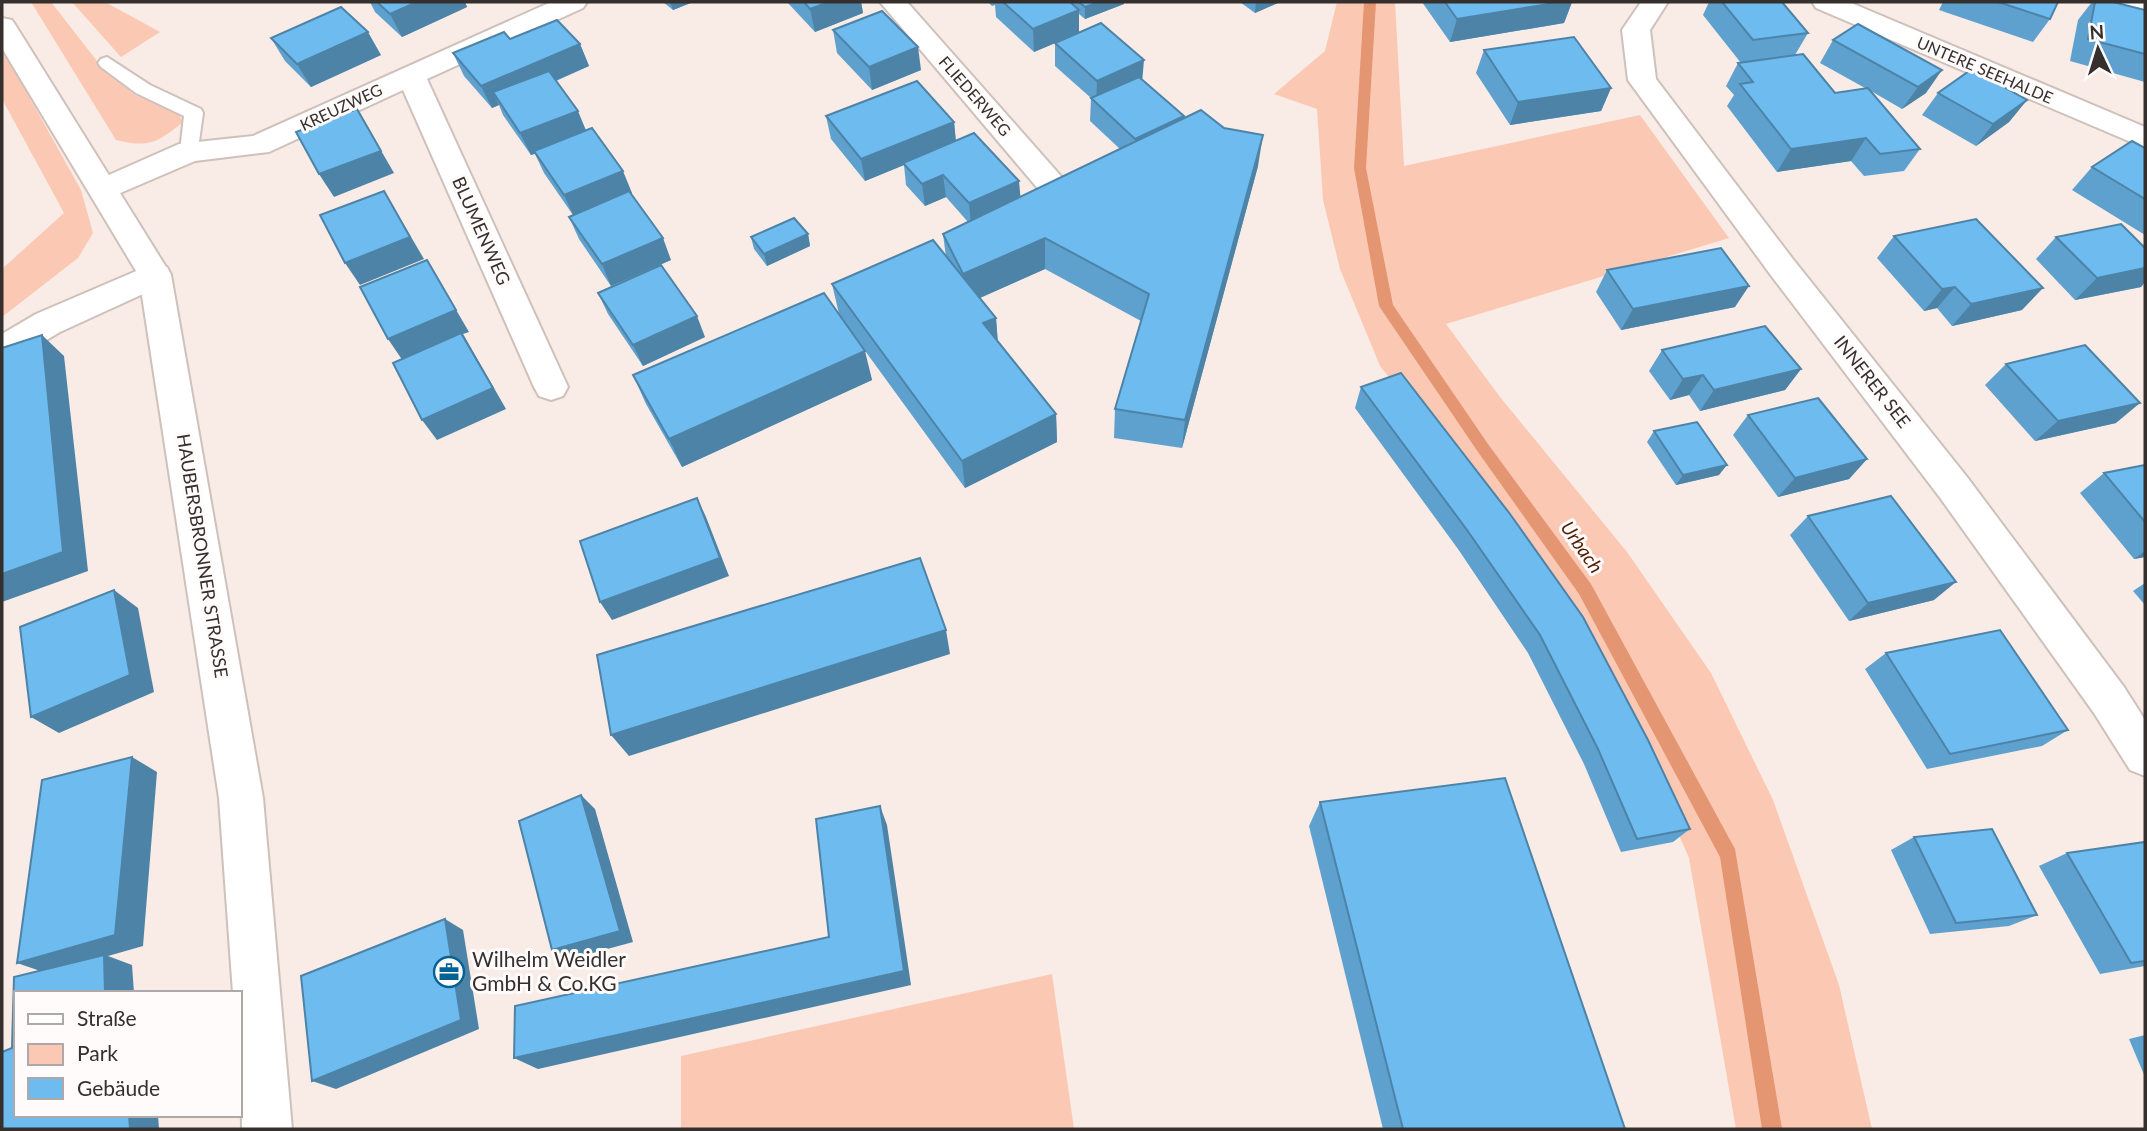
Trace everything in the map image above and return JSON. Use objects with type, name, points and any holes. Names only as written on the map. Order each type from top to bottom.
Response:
[{"type":"street","name":"KREUZWEG","points":[[103,189],[190,151],[258,145],[573,2]]},
{"type":"street","name":"FLIEDERWEG","points":[[893,2],[1056,190]]},
{"type":"street","name":"INNERER SEE","points":[[1654,2],[1636,30],[1642,80],[1781,266],[1954,488],[2109,700],[2145,756]]},
{"type":"street","name":"UNTERE SEEHALDE","points":[[1826,2],[2145,138]]},
{"type":"street","points":[[2115,2],[2145,9]]},
{"type":"street","name":"HAUBERSBRONNER STRASSE","points":[[2,26],[155,275],[241,798],[267,1129]]},
{"type":"street","name":"BLUMENWEG","points":[[411,75],[551,387]]},
{"type":"street","points":[[2,350],[48,323],[155,275]]},
{"type":"lane","points":[[107,63],[143,89],[194,113],[190,151]]},
{"type":"green space","points":[[31,2],[51,2],[104,70],[135,95],[177,112],[183,122],[152,142],[137,144],[116,140]]},
{"type":"green space","points":[[72,2],[105,2],[160,32],[121,57]]},
{"type":"green space","points":[[1337,2],[1395,2],[1404,166],[1640,115],[1729,238],[1446,324],[1500,397],[1627,552],[1711,673],[1773,800],[1839,985],[1872,1129],[1736,1129],[1689,858],[1641,748],[1508,526],[1380,366],[1340,269],[1323,200],[1317,109],[1274,94],[1325,51]]},
{"type":"green space","points":[[2,48],[81,190],[93,233],[78,258],[2,317],[2,269],[64,213],[2,99]]},
{"type":"green space","points":[[1052,974],[1074,1129],[681,1129],[681,1056]]},
{"type":"building","points":[[377,2],[417,2],[390,14]]},
{"type":"building","points":[[804,2],[829,2],[810,9]]},
{"type":"building","points":[[1003,2],[1070,2],[1079,10],[1033,29]]},
{"type":"building","points":[[1079,2],[1099,2],[1085,7]]},
{"type":"building","points":[[1445,2],[1561,2],[1457,19]]},
{"type":"building","points":[[1722,2],[1782,2],[1808,33],[1753,40]]},
{"type":"building","points":[[1998,2],[2058,2],[2050,19]]},
{"type":"building","points":[[2095,2],[2113,2],[2145,10],[2145,54],[2088,39]]},
{"type":"building","points":[[341,7],[368,32],[297,64],[271,38]]},
{"type":"building","points":[[882,11],[918,47],[869,67],[833,30]]},
{"type":"building","points":[[557,20],[580,44],[481,86],[453,53],[504,32],[510,39]]},
{"type":"building","points":[[1101,23],[1144,60],[1097,81],[1055,43]]},
{"type":"building","points":[[1858,24],[1942,70],[1918,87],[1833,40]]},
{"type":"building","points":[[1574,37],[1611,88],[1518,102],[1484,50]]},
{"type":"building","points":[[1803,54],[1835,93],[1868,88],[1920,149],[1880,154],[1866,138],[1791,149],[1740,84],[1753,82],[1738,63]]},
{"type":"building","points":[[1972,69],[2027,100],[1993,124],[1938,93]]},
{"type":"building","points":[[549,71],[578,111],[520,133],[493,92]]},
{"type":"building","points":[[1139,77],[1184,116],[1135,139],[1091,98]]},
{"type":"building","points":[[917,81],[954,122],[861,159],[826,116]]},
{"type":"building","points":[[357,109],[381,151],[319,174],[296,132]]},
{"type":"building","points":[[1201,110],[1224,128],[1263,135],[1185,420],[1115,409],[1149,294],[1045,238],[963,274],[943,234]]},
{"type":"building","points":[[592,128],[623,171],[564,195],[534,151]]},
{"type":"building","points":[[974,133],[1019,181],[969,203],[943,175],[922,184],[903,163]]},
{"type":"building","points":[[2132,141],[2145,148],[2145,199],[2092,167]]},
{"type":"building","points":[[384,191],[410,237],[345,263],[320,215]]},
{"type":"building","points":[[629,191],[663,238],[602,264],[569,217]]},
{"type":"building","points":[[794,218],[808,234],[764,254],[751,237]]},
{"type":"building","points":[[1976,219],[2043,288],[1971,304],[1955,287],[1942,289],[1894,236]]},
{"type":"building","points":[[2121,224],[2145,248],[2145,268],[2097,278],[2056,237]]},
{"type":"building","points":[[933,240],[996,318],[983,323],[1056,414],[962,461],[832,284]]},
{"type":"building","points":[[1721,248],[1749,286],[1633,309],[1607,270]]},
{"type":"building","points":[[427,260],[456,310],[388,339],[360,287]]},
{"type":"building","points":[[661,265],[697,316],[633,345],[598,293]]},
{"type":"building","points":[[824,293],[865,351],[669,439],[633,375]]},
{"type":"building","points":[[1765,326],[1801,369],[1714,390],[1703,375],[1683,379],[1662,350]]},
{"type":"building","points":[[461,333],[493,388],[422,420],[393,363]]},
{"type":"building","points":[[42,335],[63,552],[2,574],[2,348]]},
{"type":"building","points":[[2085,345],[2140,403],[2058,421],[2006,364]]},
{"type":"building","points":[[1401,373],[1510,514],[1583,617],[1648,740],[1690,829],[1637,839],[1598,749],[1540,635],[1467,530],[1361,387]]},
{"type":"building","points":[[1818,398],[1867,459],[1795,478],[1748,415]]},
{"type":"building","points":[[1697,422],[1727,465],[1683,475],[1654,431]]},
{"type":"building","points":[[2145,465],[2145,522],[2104,473]]},
{"type":"building","points":[[1891,496],[1956,582],[1868,603],[1808,516]]},
{"type":"building","points":[[697,498],[720,558],[600,602],[580,541]]},
{"type":"building","points":[[920,558],[946,630],[611,735],[597,655]]},
{"type":"building","points":[[114,590],[130,675],[31,717],[20,627]]},
{"type":"building","points":[[2000,630],[2068,730],[1950,754],[1886,653]]},
{"type":"building","points":[[132,757],[115,935],[17,963],[42,780]]},
{"type":"building","points":[[1505,778],[1625,1129],[1403,1129],[1320,802]]},
{"type":"building","points":[[581,795],[620,931],[552,950],[519,821]]},
{"type":"building","points":[[880,806],[904,971],[514,1058],[515,1006],[829,937],[816,819]]},
{"type":"building","points":[[1992,829],[2037,915],[1956,923],[1914,837]]},
{"type":"building","points":[[2145,842],[2145,961],[2131,963],[2067,853]]},
{"type":"building","points":[[445,919],[461,1020],[312,1081],[301,976]]},
{"type":"building","points":[[104,955],[105,991],[14,991],[14,1117],[129,1117],[130,1129],[2,1129],[2,1052],[12,1048],[14,977]]},
{"type":"waterway","name":"Urbach","points":[[1370,2],[1360,168],[1386,306],[1483,448],[1585,589],[1729,855],[1772,1129]]},
{"type":"place","name":"Wilhelm Weidler GmbH & Co.KG","points":[[449,972]]}]
